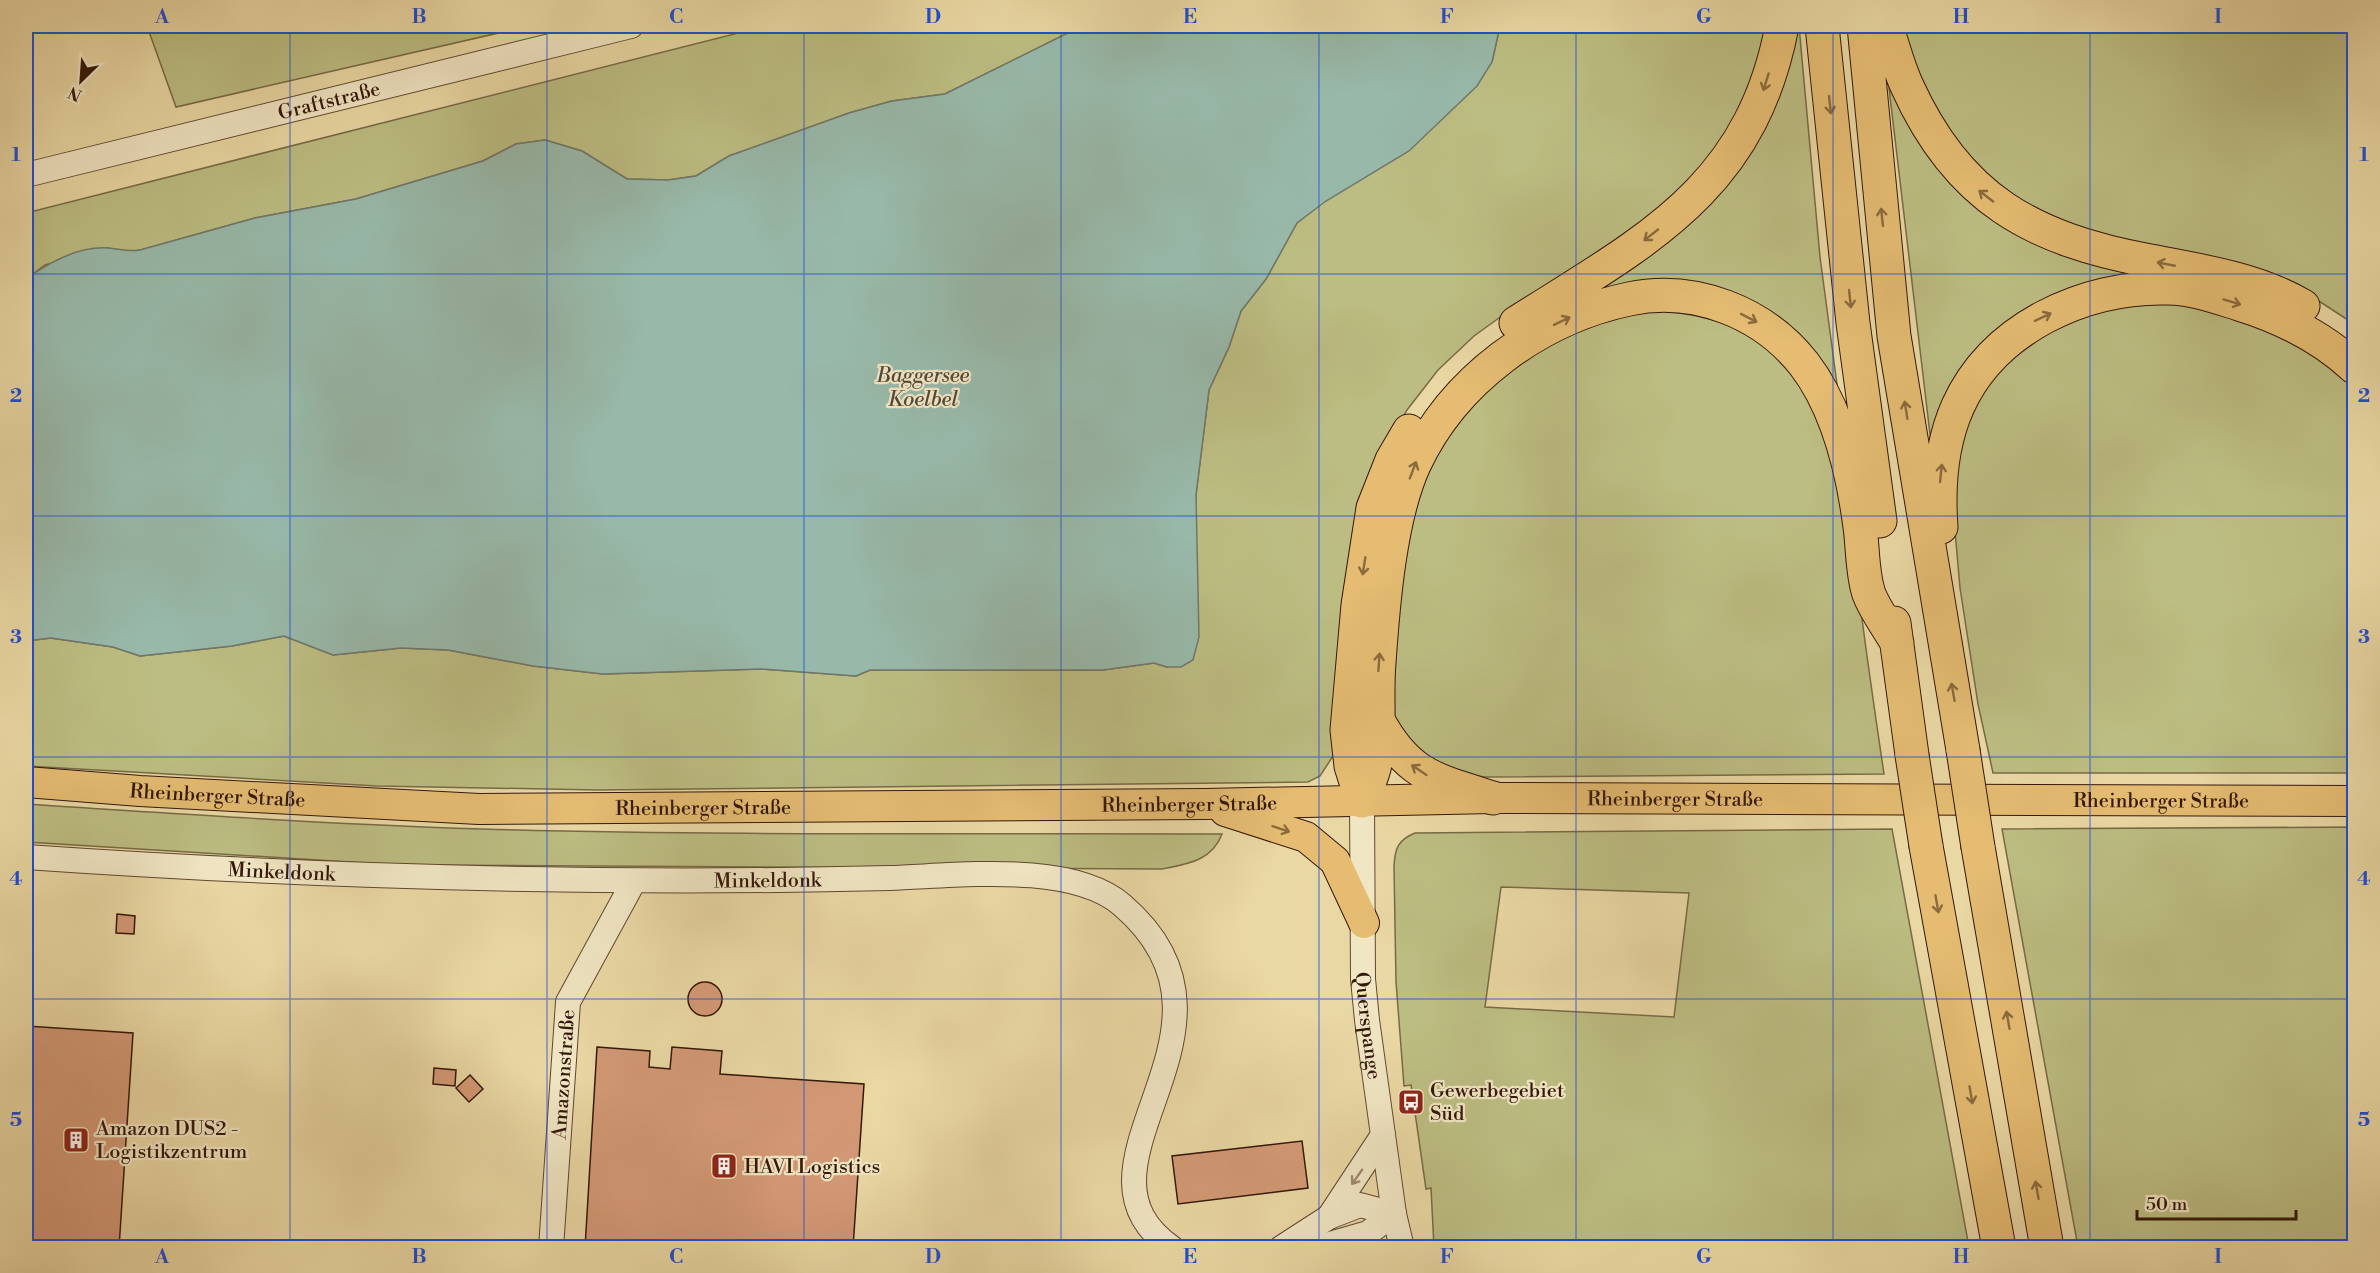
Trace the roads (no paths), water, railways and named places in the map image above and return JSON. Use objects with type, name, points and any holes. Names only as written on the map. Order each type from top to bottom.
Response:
[{"type":"highway","points":[[1362,801],[1351,766],[1347,730],[1349,694],[1358,605],[1373,508],[1392,460],[1437,391],[1464,363],[1493,338],[1630,251],[1677,215],[1712,180],[1738,146],[1760,101],[1782,26]]},
{"type":"highway","points":[[1822,26],[1853,323],[1912,754],[1926,846],[1999,1248]]},
{"type":"highway","points":[[1864,26],[1894,336],[1932,572],[1964,750],[1977,847],[2047,1248]]},
{"type":"highway","points":[[1886,26],[1906,85],[1937,141],[1971,184],[2005,210],[2064,239],[2102,251],[2259,285],[2300,304],[2355,340]]},
{"type":"highway","points":[[1932,572],[1942,542],[1939,498],[1944,450],[1957,408],[1966,390],[1998,351],[2032,322],[2068,306],[2123,290],[2170,288],[2203,294],[2266,312],[2309,333],[2355,367]]},
{"type":"highway","points":[[1362,801],[1375,765],[1378,664],[1387,580],[1398,515],[1413,466],[1433,431],[1456,400],[1491,366],[1537,335],[1568,318],[1605,304],[1646,295],[1694,298],[1738,312],[1761,324],[1803,364],[1821,391],[1832,416],[1856,498],[1869,594],[1897,643]]},
{"type":"highway","points":[[1378,720],[1390,743],[1410,765],[1432,779],[1493,798]]},
{"type":"main road","name":"Rheinberger Straße","points":[[26,782],[140,791],[479,809],[1205,804],[1493,798],[2355,801]]},
{"type":"main road","points":[[1205,804],[1306,837],[1335,861],[1364,923]]},
{"type":"street","name":"Graftstraße","points":[[26,175],[631,26]]},
{"type":"street","name":"Querspange","points":[[1362,801],[1363,979],[1366,1020],[1394,1214],[1402,1248]]},
{"type":"street","name":"Minkeldonk","points":[[26,857],[277,873],[634,881],[981,876],[1064,878],[1092,886],[1120,903],[1149,931],[1163,954],[1176,998],[1176,1023],[1169,1059],[1138,1147],[1133,1181],[1133,1192],[1139,1210],[1160,1239],[1172,1248]]},
{"type":"street","name":"Amazonstraße","points":[[551,1248],[568,1002],[634,881]]},
{"type":"street","points":[[1329,1216],[1383,1135]]},
{"type":"street","points":[[1281,1248],[1329,1216],[1360,1205],[1394,1214]]},
{"type":"street","points":[[1316,1248],[1368,1233],[1394,1214]]},
{"type":"water","name":"Baggersee Koelbel","points":[[1082,26],[1500,26],[1492,62],[1477,86],[1409,151],[1326,201],[1297,223],[1266,279],[1241,311],[1229,347],[1209,390],[1196,495],[1199,637],[1193,660],[1181,667],[1167,667],[1154,663],[1103,670],[870,670],[856,676],[761,669],[603,674],[533,666],[448,650],[401,648],[333,655],[284,636],[232,646],[140,656],[113,647],[51,638],[26,641],[26,279],[44,267],[86,250],[108,248],[140,250],[255,218],[356,199],[483,161],[516,144],[545,140],[582,151],[627,179],[668,180],[696,176],[729,156],[849,113],[892,101],[945,94]]},
{"type":"place","name":"Gewerbegebiet Süd","points":[[1411,1102]]},
{"type":"place","name":"Amazon DUS2 - Logistikzentrum","points":[[76,1140]]},
{"type":"place","name":"HAVI Logistics","points":[[724,1166]]}]
